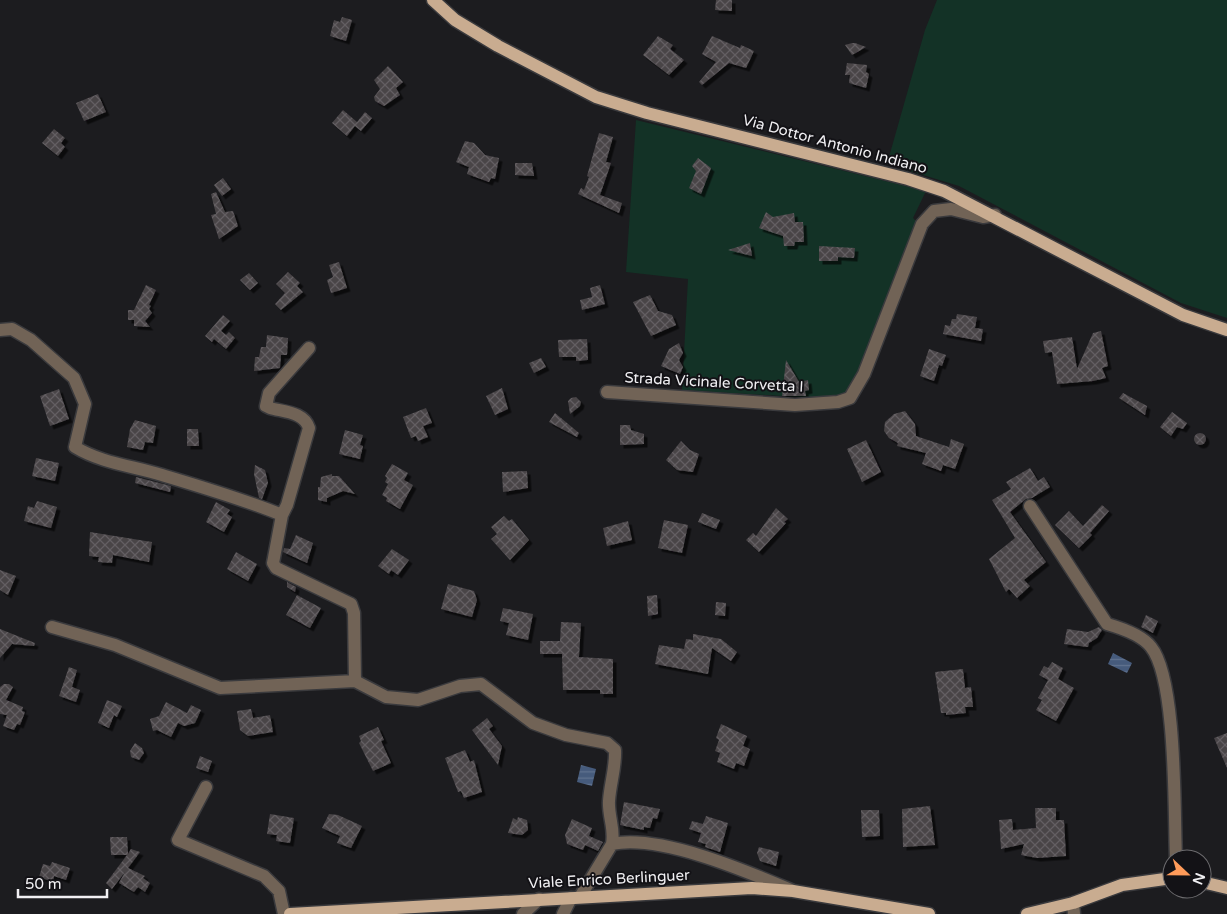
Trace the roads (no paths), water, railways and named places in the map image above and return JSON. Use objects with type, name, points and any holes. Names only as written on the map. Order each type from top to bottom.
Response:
[{"type":"main road","name":"Via Dottor Antonio Indiano","points":[[433,0],[455,20],[498,46],[596,96],[647,113],[908,179],[944,191],[1183,315],[1227,330]]},
{"type":"main road","points":[[1027,914],[1074,908],[1122,885],[1162,879]]},
{"type":"main road","points":[[1212,884],[1227,888]]},
{"type":"main road","name":"Viale Enrico Berlinguer","points":[[290,914],[752,888],[793,891],[929,914]]},
{"type":"street","name":"Strada Vicinale Corvetta I","points":[[607,392],[795,405],[838,402],[850,398],[864,374],[922,224],[934,211],[950,209],[983,217],[995,216]]},
{"type":"street","points":[[0,330],[12,329],[31,340],[74,378],[85,404],[75,447],[93,456],[161,474],[282,515]]},
{"type":"street","points":[[309,348],[269,393],[266,400],[266,406],[270,408],[301,416],[307,422],[309,428],[287,505],[282,515],[273,563],[276,568],[351,604],[354,613],[355,681]]},
{"type":"street","points":[[1030,506],[1107,624],[1124,630],[1151,646],[1161,668],[1170,712],[1176,849]]},
{"type":"street","points":[[52,627],[115,645],[220,688],[355,681],[386,697],[418,700],[460,686],[480,684],[533,723],[566,735],[607,743],[615,750],[616,762],[609,802],[614,833],[612,844],[564,914]]},
{"type":"street","points":[[206,787],[178,840],[264,876],[279,891],[284,914]]},
{"type":"street","points":[[612,844],[626,841],[689,853],[762,877],[793,891]]},
{"type":"street","points":[[523,914],[539,900]]},
{"type":"water","points":[[1113,653],[1132,663],[1127,673],[1108,664]]},
{"type":"water","points":[[581,765],[596,769],[592,786],[577,782]]}]
